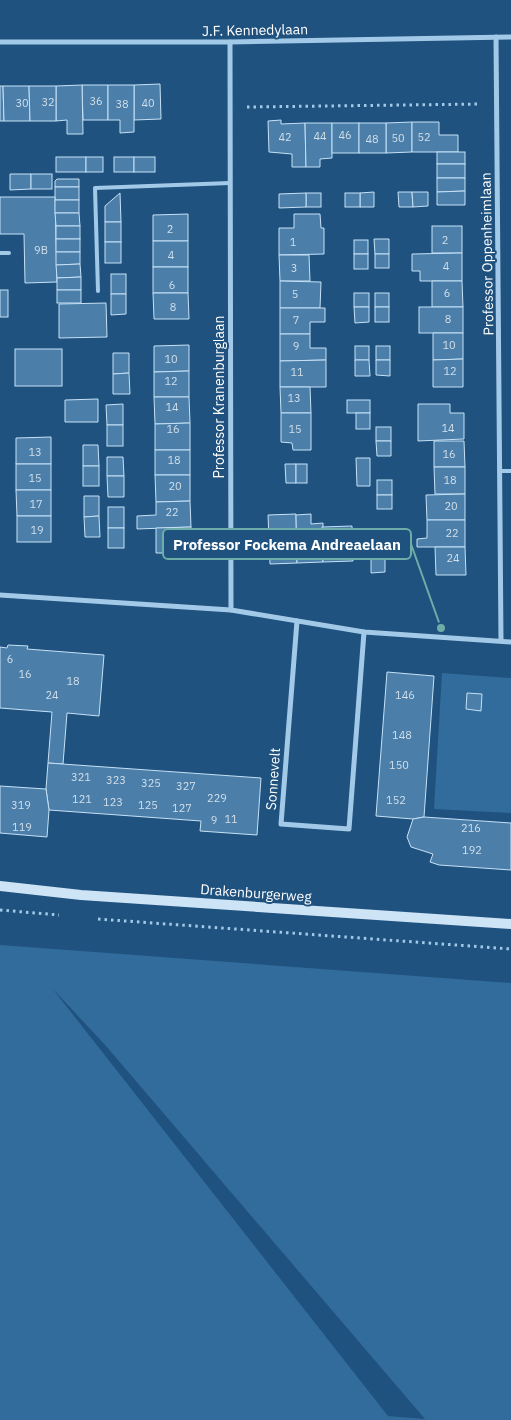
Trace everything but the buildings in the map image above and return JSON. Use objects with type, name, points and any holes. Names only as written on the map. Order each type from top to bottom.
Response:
[{"type":"main road","name":"Drakenburgerweg","points":[[0,886],[81,895],[511,924]]},
{"type":"street","name":"Professor Oppenheimlaan","points":[[496,37],[501,641]]},
{"type":"street","name":"J.F. Kennedylaan","points":[[0,42],[230,42],[511,37]]},
{"type":"street","name":"Professor Kranenburglaan","points":[[230,42],[231,610]]},
{"type":"street","points":[[0,595],[231,610],[364,632],[511,642]]},
{"type":"street","name":"Sonnevelt","points":[[297,621],[281,824],[348,830],[364,632]]},
{"type":"lane","points":[[98,291],[95,188],[230,183]]},
{"type":"lane","points":[[0,253],[9,253]]},
{"type":"lane","points":[[500,471],[511,471]]},
{"type":"path","points":[[230,107],[496,104]]},
{"type":"path","points":[[0,910],[59,915]]},
{"type":"path","points":[[89,918],[511,948]]},
{"type":"shaded area","points":[[442,673],[511,678],[511,813],[434,809]]},
{"type":"shaded area","points":[[0,945],[511,983],[511,1420],[0,1420]],"holes":[[[52,988],[106,1046],[425,1419],[388,1416]]]},
{"type":"place","name":"Professor Fockema Andreaelaan","points":[[441,628]]}]
